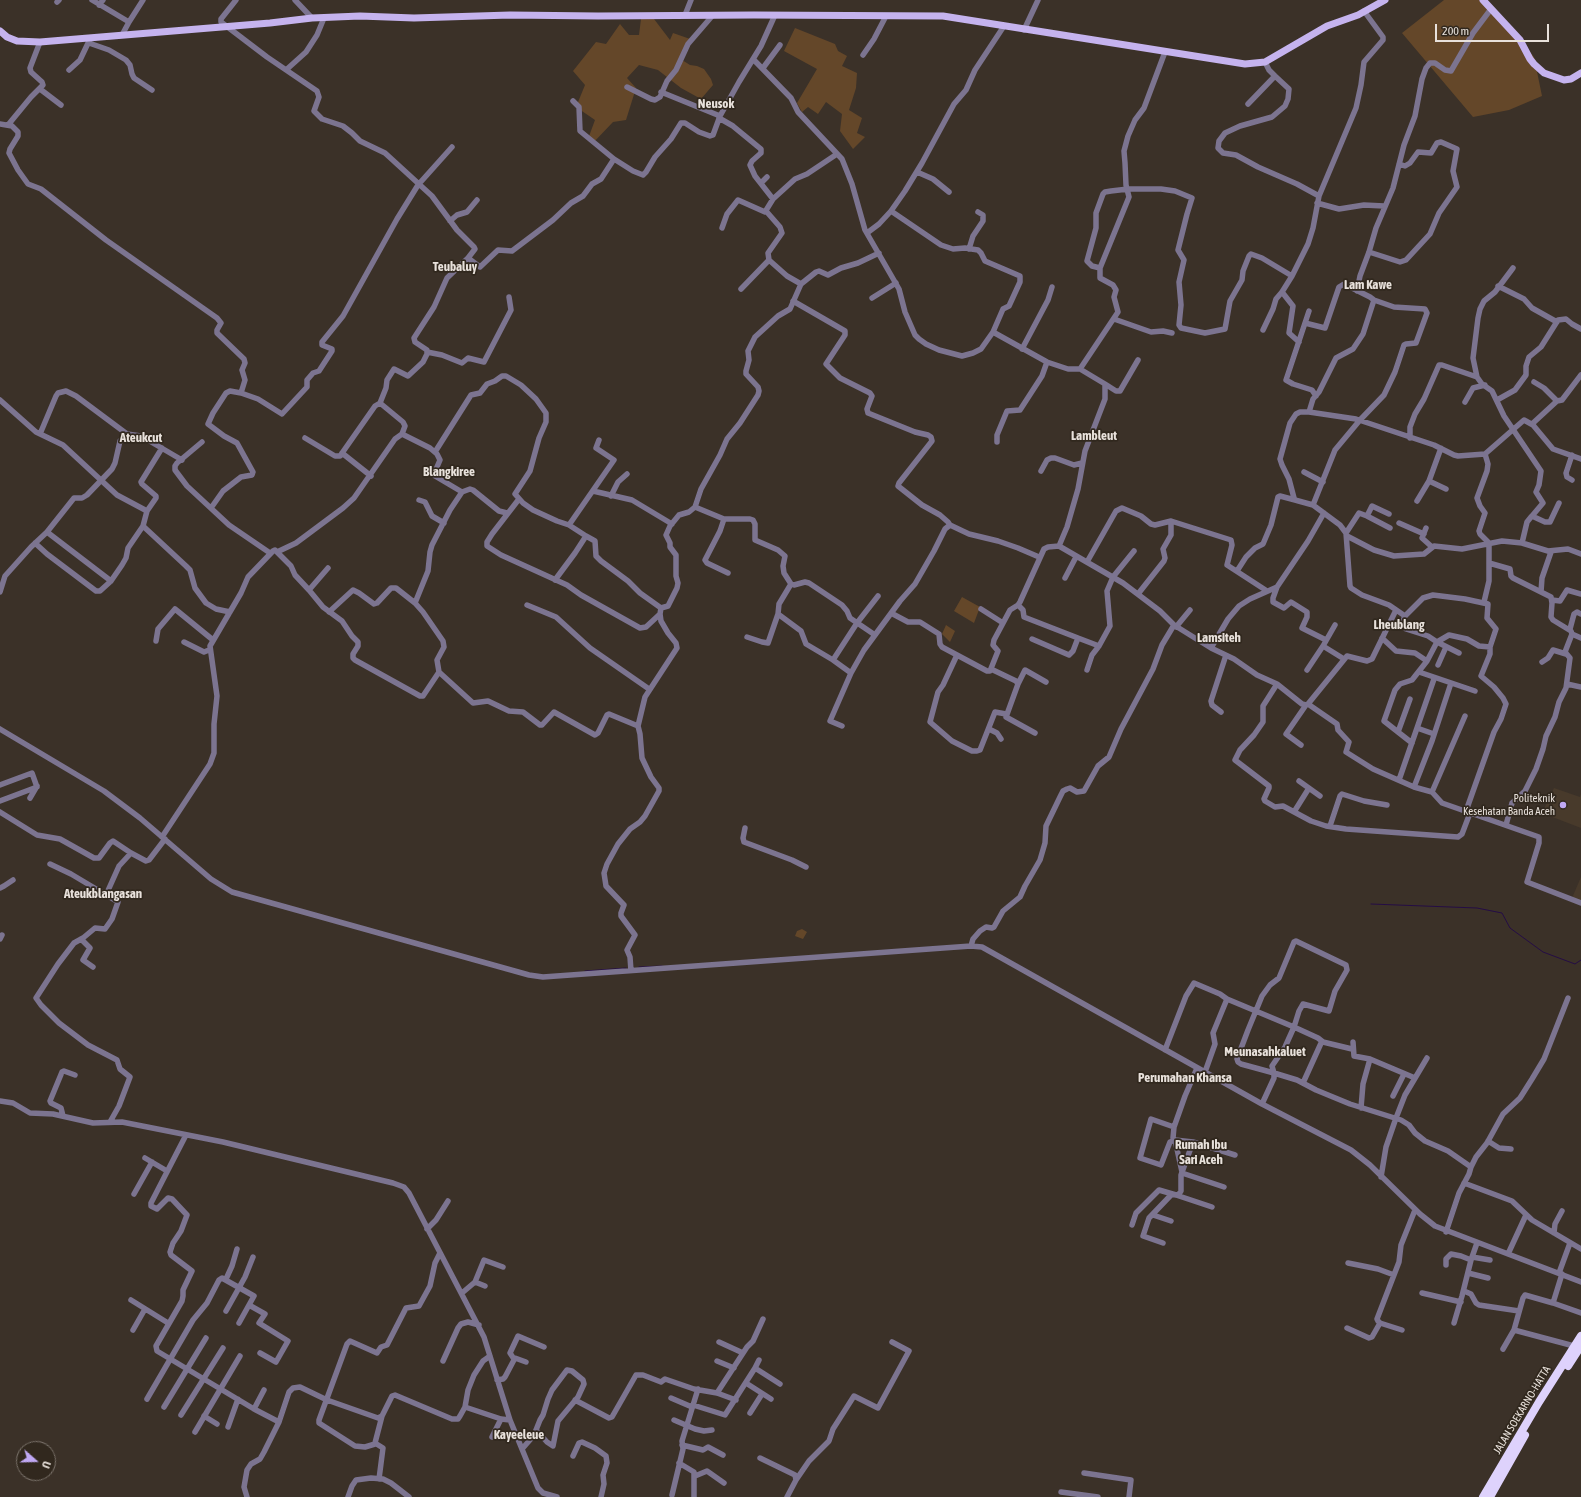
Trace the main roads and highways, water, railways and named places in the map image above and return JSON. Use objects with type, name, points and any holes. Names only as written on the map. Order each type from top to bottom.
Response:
[{"type":"highway","name":"JALAN SOEKARNO-HATTA","points":[[1483,1497],[1508,1461],[1554,1388],[1581,1336]]},
{"type":"highway","name":"JALAN SOEKARNO-HATTA","points":[[1490,1497],[1502,1470]]},
{"type":"main road","points":[[0,31],[7,37],[17,41],[40,42],[90,40],[122,35],[312,18],[360,16],[414,18],[510,15],[943,16],[1245,64],[1265,62],[1326,26],[1352,18],[1385,0]]},
{"type":"main road","points":[[1483,0],[1520,40],[1534,64],[1544,73],[1564,80],[1571,79],[1581,73]]},
{"type":"waterway","points":[[1371,904],[1477,908],[1502,913],[1510,928],[1543,952],[1575,964],[1581,960]]},
{"type":"waterway","points":[[639,967],[662,966]]},
{"type":"waterway","points":[[585,971],[626,968]]},
{"type":"place","name":"Politeknik Kesehatan Banda Aceh","points":[[1563,805]]},
{"type":"district","name":"Neusok","points":[[716,104]]},
{"type":"district","name":"Teubaluy","points":[[455,267]]},
{"type":"district","name":"Lam Kawe","points":[[1368,285]]},
{"type":"district","name":"Lambleut","points":[[1094,436]]},
{"type":"district","name":"Ateukcut","points":[[141,438]]},
{"type":"district","name":"Blangkiree","points":[[449,472]]},
{"type":"district","name":"Lheublang","points":[[1399,625]]},
{"type":"district","name":"Lamsiteh","points":[[1219,638]]},
{"type":"district","name":"Ateukblangasan","points":[[103,894]]},
{"type":"district","name":"Meunasahkaluet","points":[[1265,1052]]},
{"type":"district","name":"Perumahan Khansa","points":[[1185,1078]]},
{"type":"district","name":"Rumah Ibu Sari Aceh","points":[[1201,1152]]},
{"type":"district","name":"Kayeeleue","points":[[519,1435]]}]
